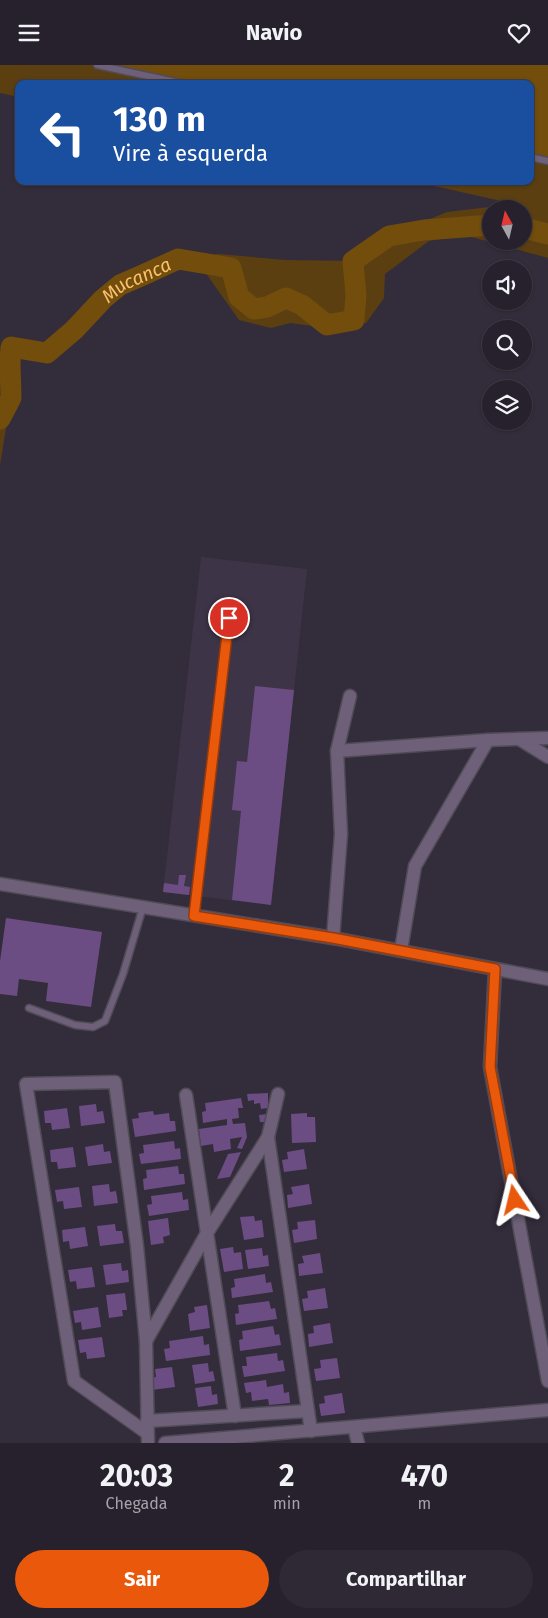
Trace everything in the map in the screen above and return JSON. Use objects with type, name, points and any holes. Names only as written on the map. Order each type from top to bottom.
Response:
[{"type":"street","points":[[333,938],[341,834],[337,751],[350,696]]},
{"type":"street","points":[[337,751],[548,737]]},
{"type":"street","points":[[520,739],[548,757]]},
{"type":"street","points":[[401,950],[415,866],[488,740]]},
{"type":"street","points":[[0,883],[333,938],[548,979]]},
{"type":"street","points":[[495,969],[490,1067],[548,1381]]},
{"type":"street","points":[[148,1432],[146,1341],[137,1246],[115,1082],[26,1084],[74,1381],[148,1432],[234,1416],[308,1411]]},
{"type":"street","points":[[146,1341],[207,1233],[268,1137],[278,1094]]},
{"type":"street","points":[[186,1095],[234,1416]]},
{"type":"street","points":[[268,1137],[310,1431]]},
{"type":"street","points":[[165,1443],[548,1411]]},
{"type":"street","points":[[354,1427],[358,1443]]},
{"type":"lane","points":[[97,65],[166,80]]},
{"type":"lane","points":[[534,158],[548,161]]},
{"type":"lane","points":[[194,916],[229,618]]},
{"type":"lane","points":[[29,1007],[75,1025],[92,1027],[105,1021],[123,974],[143,907]]},
{"type":"shaded area","points":[[0,65],[548,65],[548,258],[519,250],[532,250],[532,200],[497,200],[430,185],[534,185],[534,80],[15,80],[15,96],[0,93]]},
{"type":"shaded area","points":[[97,65],[548,65],[548,161],[534,158],[534,80],[166,80]]},
{"type":"shaded area","points":[[482,208],[482,240],[464,235],[429,241],[385,274],[384,298],[366,323],[328,328],[290,323],[271,328],[239,320],[205,272],[184,265],[117,295],[81,337],[47,353],[74,330],[103,299],[120,285],[178,259],[219,254],[285,260],[353,261],[389,236],[447,212]]},
{"type":"shaded area","points":[[11,398],[0,465],[0,419]]},
{"type":"shaded area","points":[[201,557],[307,569],[271,905],[163,892]]},
{"type":"building","points":[[255,686],[294,690],[271,905],[232,900],[241,811],[232,810],[237,761],[247,762]]},
{"type":"building","points":[[179,875],[186,875],[184,886],[190,887],[189,895],[163,892],[164,883],[178,885]]},
{"type":"building","points":[[6,918],[102,932],[91,1007],[46,1001],[48,983],[19,979],[17,996],[0,994],[0,961]]},
{"type":"building","points":[[268,1093],[268,1108],[261,1109],[260,1103],[254,1104],[254,1100],[248,1101],[247,1094]]},
{"type":"building","points":[[241,1098],[243,1108],[238,1108],[239,1118],[232,1119],[233,1124],[245,1123],[247,1137],[242,1149],[237,1148],[242,1137],[230,1139],[231,1149],[214,1152],[213,1144],[201,1146],[199,1129],[227,1125],[227,1119],[203,1123],[202,1112],[206,1111],[205,1103]]},
{"type":"building","points":[[96,1104],[97,1112],[103,1111],[105,1123],[81,1126],[79,1106]]},
{"type":"building","points":[[67,1108],[70,1128],[52,1130],[51,1123],[45,1123],[44,1111]]},
{"type":"building","points":[[153,1111],[154,1115],[169,1113],[170,1121],[175,1121],[176,1131],[135,1137],[132,1119],[139,1118],[138,1113]]},
{"type":"building","points":[[307,1113],[307,1117],[315,1117],[316,1142],[292,1143],[291,1114]]},
{"type":"building","points":[[267,1114],[267,1122],[260,1122],[259,1115]]},
{"type":"building","points":[[174,1141],[175,1149],[180,1148],[181,1159],[141,1164],[139,1154],[144,1153],[143,1145]]},
{"type":"building","points":[[103,1144],[104,1152],[110,1151],[112,1163],[88,1166],[85,1147]]},
{"type":"building","points":[[73,1147],[76,1167],[58,1169],[57,1162],[51,1162],[50,1150]]},
{"type":"building","points":[[304,1149],[307,1169],[284,1172],[282,1160],[288,1159],[287,1152]]},
{"type":"building","points":[[241,1152],[230,1177],[217,1179],[228,1154]]},
{"type":"building","points":[[178,1166],[179,1174],[184,1174],[185,1184],[144,1190],[143,1179],[147,1178],[146,1170]]},
{"type":"building","points":[[109,1184],[110,1192],[116,1191],[118,1203],[94,1206],[92,1186]]},
{"type":"building","points":[[309,1184],[312,1204],[288,1208],[287,1195],[293,1194],[291,1187]]},
{"type":"building","points":[[79,1187],[82,1207],[64,1209],[63,1201],[57,1202],[55,1190]]},
{"type":"building","points":[[182,1192],[183,1200],[188,1199],[189,1210],[149,1216],[147,1205],[152,1204],[151,1196]]},
{"type":"building","points":[[254,1216],[255,1221],[262,1220],[264,1237],[244,1240],[240,1217]]},
{"type":"building","points":[[168,1218],[170,1235],[163,1237],[164,1243],[151,1245],[148,1221]]},
{"type":"building","points":[[315,1220],[317,1239],[294,1243],[292,1230],[298,1229],[297,1222]]},
{"type":"building","points":[[115,1224],[116,1231],[122,1231],[124,1243],[100,1246],[97,1226]]},
{"type":"building","points":[[85,1227],[88,1246],[70,1249],[69,1241],[63,1242],[62,1230]]},
{"type":"building","points":[[233,1247],[234,1253],[241,1252],[243,1269],[224,1272],[220,1249]]},
{"type":"building","points":[[262,1248],[263,1256],[268,1255],[269,1266],[248,1269],[245,1250]]},
{"type":"building","points":[[320,1253],[323,1273],[299,1276],[298,1264],[304,1263],[302,1256]]},
{"type":"building","points":[[121,1263],[122,1271],[128,1270],[129,1282],[106,1285],[103,1265]]},
{"type":"building","points":[[92,1267],[95,1287],[77,1289],[76,1281],[70,1282],[68,1270]]},
{"type":"building","points":[[265,1274],[266,1283],[271,1282],[273,1292],[232,1298],[231,1288],[235,1287],[234,1279]]},
{"type":"building","points":[[325,1288],[328,1308],[304,1311],[302,1299],[308,1298],[307,1291]]},
{"type":"building","points":[[125,1293],[127,1310],[122,1310],[123,1316],[109,1318],[106,1295]]},
{"type":"building","points":[[269,1301],[271,1309],[275,1308],[277,1319],[236,1325],[235,1314],[239,1313],[238,1305]]},
{"type":"building","points":[[207,1305],[210,1328],[190,1331],[188,1314],[195,1312],[194,1307]]},
{"type":"building","points":[[98,1307],[101,1327],[82,1330],[81,1322],[75,1323],[73,1311]]},
{"type":"building","points":[[330,1323],[333,1343],[309,1347],[308,1334],[314,1333],[313,1326]]},
{"type":"building","points":[[273,1326],[275,1335],[279,1334],[281,1345],[240,1351],[239,1340],[243,1339],[242,1331]]},
{"type":"building","points":[[203,1336],[204,1345],[209,1344],[210,1355],[166,1361],[164,1349],[170,1348],[169,1341]]},
{"type":"building","points":[[102,1337],[105,1357],[87,1359],[86,1352],[80,1353],[78,1340]]},
{"type":"building","points":[[277,1353],[278,1361],[283,1360],[285,1371],[244,1377],[242,1366],[247,1366],[246,1357]]},
{"type":"building","points":[[337,1358],[340,1378],[316,1381],[314,1369],[321,1368],[320,1360]]},
{"type":"building","points":[[208,1363],[209,1372],[213,1371],[215,1381],[195,1384],[192,1365]]},
{"type":"building","points":[[172,1367],[175,1387],[152,1390],[150,1378],[156,1377],[155,1369]]},
{"type":"building","points":[[266,1380],[267,1387],[283,1384],[284,1393],[289,1392],[290,1403],[269,1405],[268,1399],[252,1401],[251,1392],[246,1393],[244,1383]]},
{"type":"building","points":[[211,1386],[212,1395],[217,1394],[218,1404],[198,1407],[195,1388]]},
{"type":"building","points":[[342,1393],[345,1413],[321,1416],[319,1404],[325,1403],[324,1396]]},
{"type":"waterway","name":"Mucanca","points":[[0,419],[11,398],[11,347],[47,353],[74,330],[103,299],[120,285],[178,259],[231,268],[239,297],[254,309],[267,307],[286,298],[302,305],[327,325],[354,320],[356,295],[353,261],[389,236],[424,230],[482,226]]},
{"type":"waterway","name":"Mucanca","points":[[532,230],[548,234]]},
{"type":"route","points":[[229,618],[194,916],[333,938],[495,969],[490,1067],[515,1200]]}]
